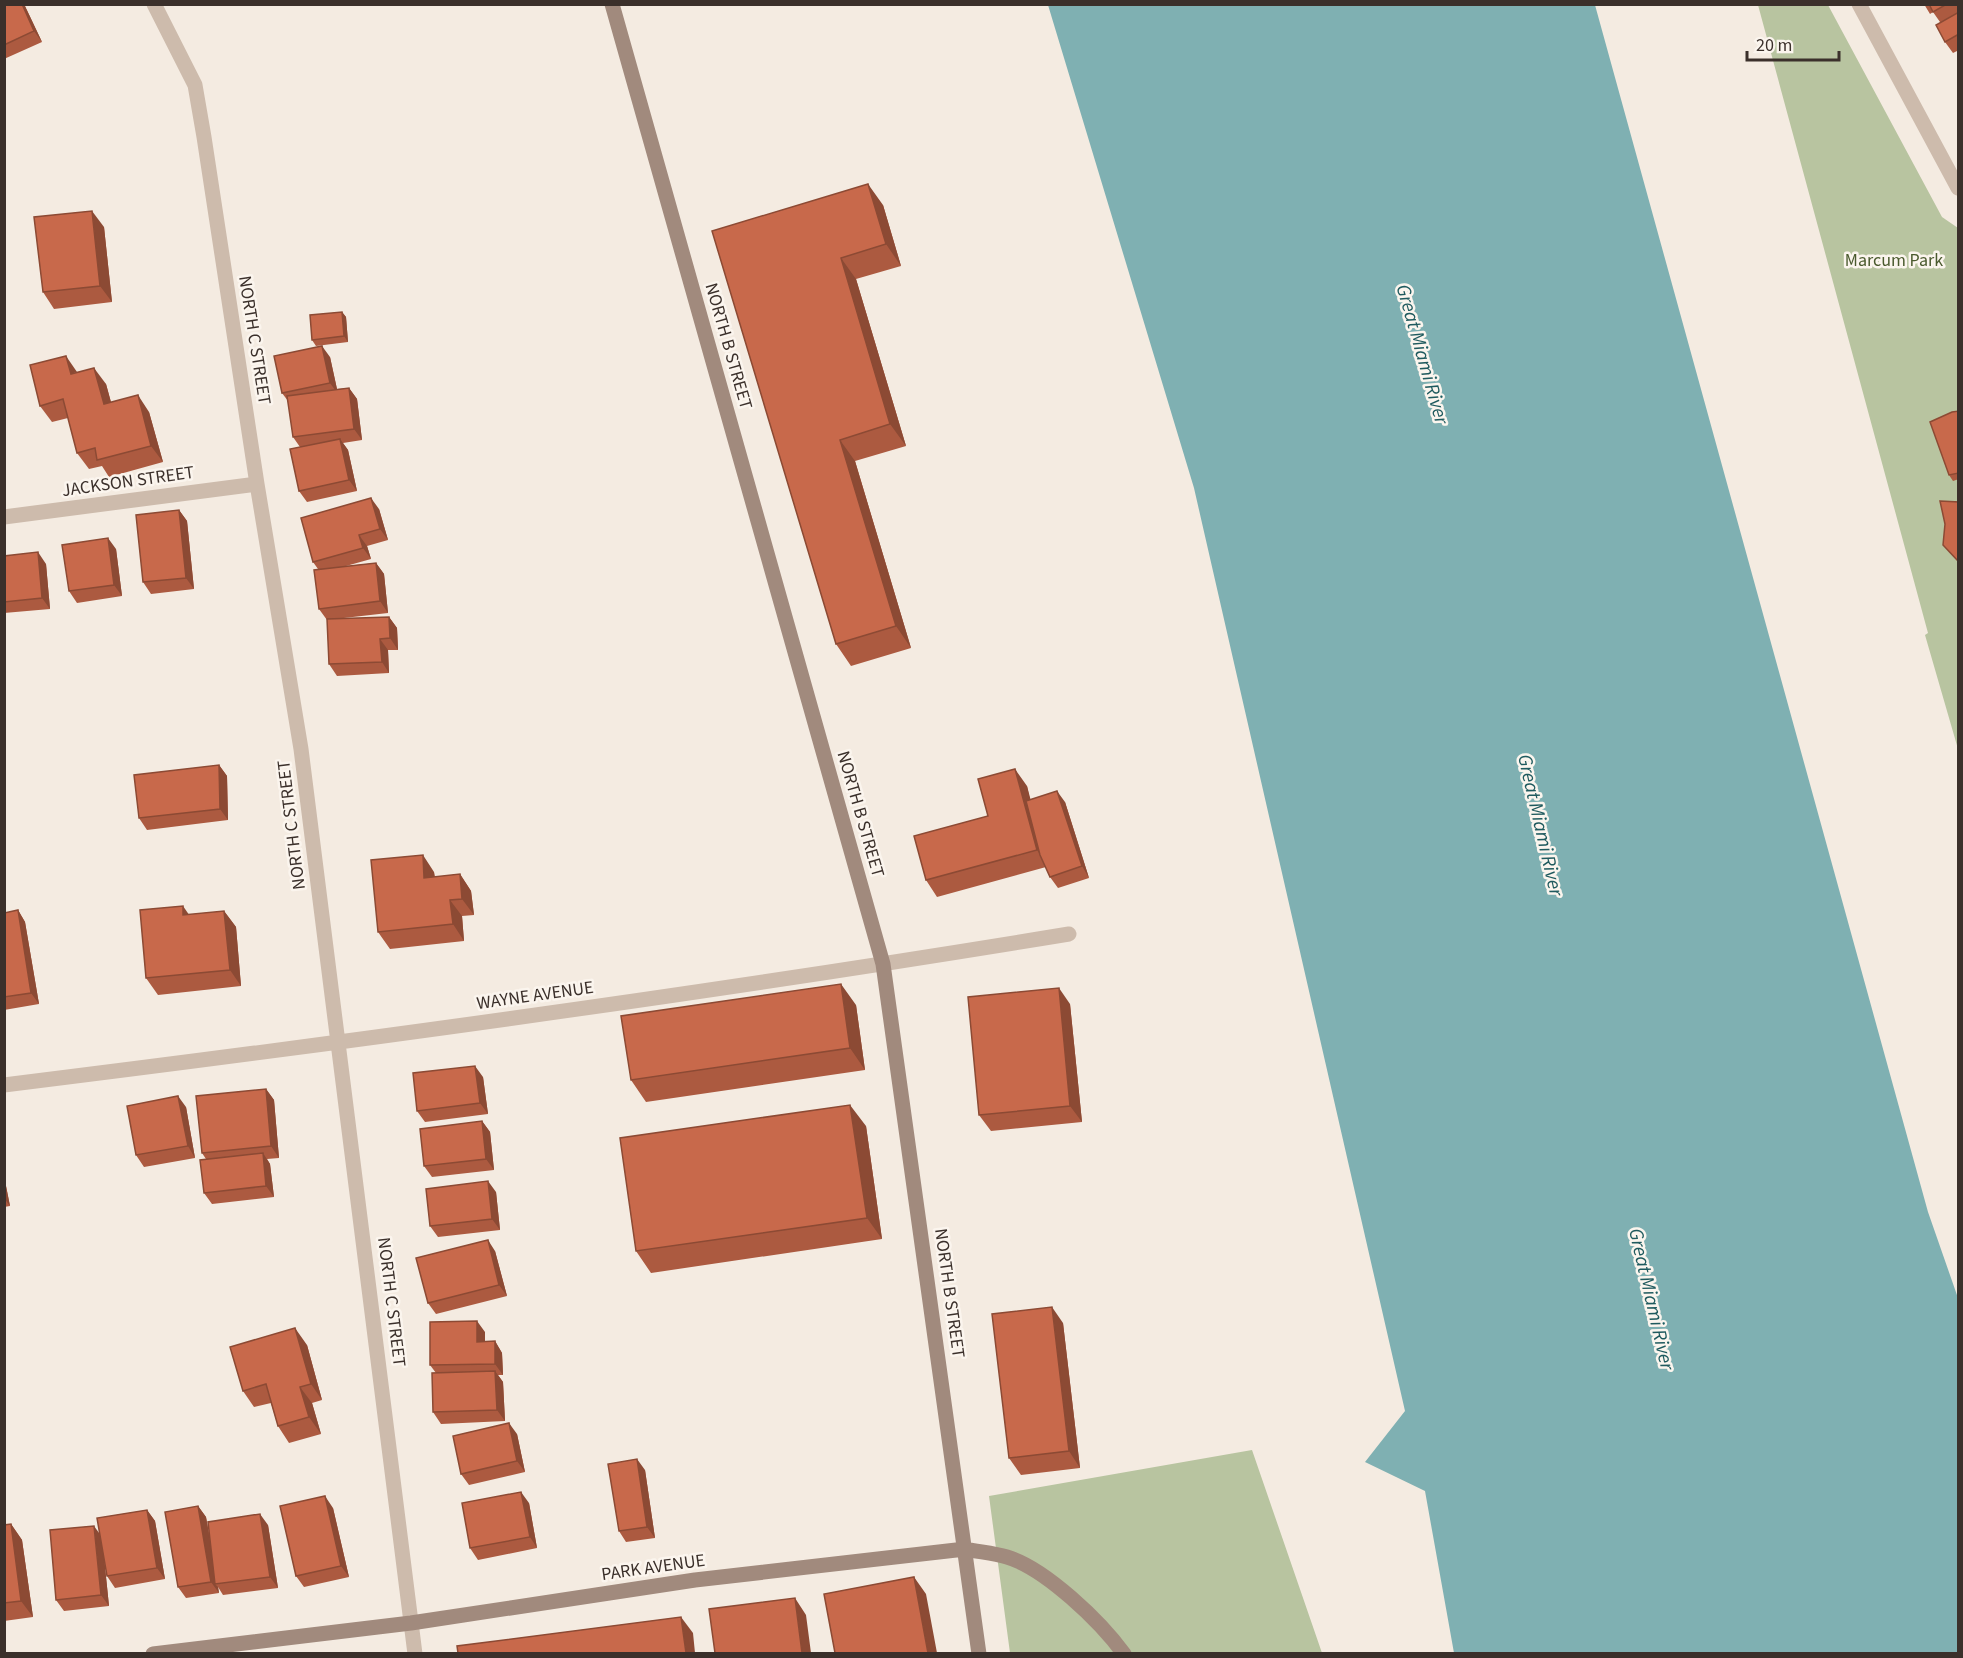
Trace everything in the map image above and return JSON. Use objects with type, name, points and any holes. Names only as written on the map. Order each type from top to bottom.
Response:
[{"type":"main road","name":"NORTH B STREET","points":[[612,4],[884,964],[979,1653]]},
{"type":"main road","name":"PARK AVENUE","points":[[153,1653],[411,1623],[695,1580],[965,1549],[1008,1557],[1030,1569],[1090,1612],[1124,1653]]},
{"type":"street","name":"NORTH C STREET","points":[[154,4],[195,85],[301,748],[416,1653]]},
{"type":"street","points":[[1859,4],[1959,188]]},
{"type":"street","name":"JACKSON STREET","points":[[4,518],[257,484]]},
{"type":"street","name":"WAYNE AVENUE","points":[[4,1084],[337,1044],[884,964],[1069,933]]},
{"type":"green space","name":"Marcum Park","points":[[1758,5],[1828,5],[1942,217],[1958,228],[1958,749],[1925,635],[1928,633]]},
{"type":"green space","points":[[1252,1450],[1322,1653],[1010,1653],[989,1496]]},
{"type":"water","name":"Great Miami River","points":[[1048,5],[1595,5],[1928,1212],[1958,1298],[1958,1653],[1454,1653],[1425,1491],[1365,1462],[1405,1411],[1194,488]]},
{"type":"building","points":[[4,4],[22,4],[34,31],[4,45]]},
{"type":"building","points":[[1929,4],[1947,4],[1933,12]]},
{"type":"building","points":[[1959,12],[1959,34],[1945,42],[1936,25]]},
{"type":"building","points":[[868,184],[886,244],[841,258],[890,424],[840,440],[896,626],[836,644],[712,231]]},
{"type":"building","points":[[92,211],[100,286],[43,292],[34,217]]},
{"type":"building","points":[[342,312],[344,336],[312,340],[310,315]]},
{"type":"building","points":[[322,346],[330,383],[282,393],[274,356]]},
{"type":"building","points":[[66,356],[71,374],[94,368],[104,404],[138,395],[151,446],[97,460],[95,448],[77,453],[63,399],[40,406],[30,365]]},
{"type":"building","points":[[349,388],[354,429],[293,437],[287,396]]},
{"type":"building","points":[[1959,411],[1959,473],[1949,475],[1930,422]]},
{"type":"building","points":[[340,439],[349,480],[299,491],[290,449]]},
{"type":"building","points":[[371,498],[380,529],[359,535],[363,548],[313,562],[301,518]]},
{"type":"building","points":[[1940,501],[1959,502],[1959,562],[1943,545],[1945,524]]},
{"type":"building","points":[[179,510],[186,578],[143,582],[136,515]]},
{"type":"building","points":[[108,538],[114,585],[69,591],[62,545]]},
{"type":"building","points":[[38,552],[42,598],[4,602],[4,556]]},
{"type":"building","points":[[376,563],[380,601],[319,609],[314,570]]},
{"type":"building","points":[[389,617],[390,638],[380,639],[382,662],[329,664],[327,619]]},
{"type":"building","points":[[219,765],[220,809],[139,818],[134,775]]},
{"type":"building","points":[[1015,769],[1037,850],[926,880],[914,836],[988,816],[978,779]]},
{"type":"building","points":[[1057,791],[1082,866],[1050,877],[1040,855],[1026,801]]},
{"type":"building","points":[[423,855],[424,878],[460,874],[462,899],[450,900],[453,924],[378,932],[371,860]]},
{"type":"building","points":[[183,906],[183,915],[224,911],[230,970],[146,978],[140,910]]},
{"type":"building","points":[[18,910],[31,993],[4,997],[4,913]]},
{"type":"building","points":[[841,984],[850,1048],[631,1080],[621,1016]]},
{"type":"building","points":[[1059,988],[1070,1106],[979,1115],[968,997]]},
{"type":"building","points":[[475,1066],[480,1103],[417,1111],[413,1073]]},
{"type":"building","points":[[266,1089],[271,1146],[202,1153],[196,1096]]},
{"type":"building","points":[[178,1096],[188,1146],[136,1155],[127,1106]]},
{"type":"building","points":[[850,1105],[867,1218],[636,1251],[620,1138]]},
{"type":"building","points":[[482,1121],[486,1159],[424,1166],[420,1129]]},
{"type":"building","points":[[263,1153],[266,1186],[204,1193],[200,1160]]},
{"type":"building","points":[[488,1181],[492,1219],[430,1226],[426,1189]]},
{"type":"building","points":[[488,1240],[499,1285],[428,1303],[416,1258]]},
{"type":"building","points":[[1052,1307],[1069,1451],[1009,1458],[992,1314]]},
{"type":"building","points":[[477,1321],[477,1342],[495,1341],[495,1364],[430,1365],[430,1322]]},
{"type":"building","points":[[295,1328],[311,1384],[300,1387],[309,1417],[278,1426],[266,1384],[243,1391],[230,1347]]},
{"type":"building","points":[[495,1371],[497,1410],[433,1412],[432,1373]]},
{"type":"building","points":[[509,1423],[517,1461],[461,1474],[453,1436]]},
{"type":"building","points":[[637,1459],[647,1527],[619,1531],[608,1464]]},
{"type":"building","points":[[521,1492],[530,1537],[470,1548],[462,1503]]},
{"type":"building","points":[[325,1496],[341,1566],[296,1576],[280,1506]]},
{"type":"building","points":[[198,1506],[211,1582],[178,1587],[165,1512]]},
{"type":"building","points":[[147,1510],[157,1568],[107,1576],[97,1518]]},
{"type":"building","points":[[260,1514],[270,1577],[215,1584],[208,1522]]},
{"type":"building","points":[[11,1524],[21,1601],[4,1603],[4,1525]]},
{"type":"building","points":[[94,1526],[101,1595],[56,1600],[50,1530]]},
{"type":"building","points":[[914,1577],[928,1653],[835,1653],[824,1594]]},
{"type":"building","points":[[795,1598],[802,1653],[715,1653],[709,1609]]},
{"type":"building","points":[[681,1617],[686,1653],[458,1653],[457,1646]]}]
